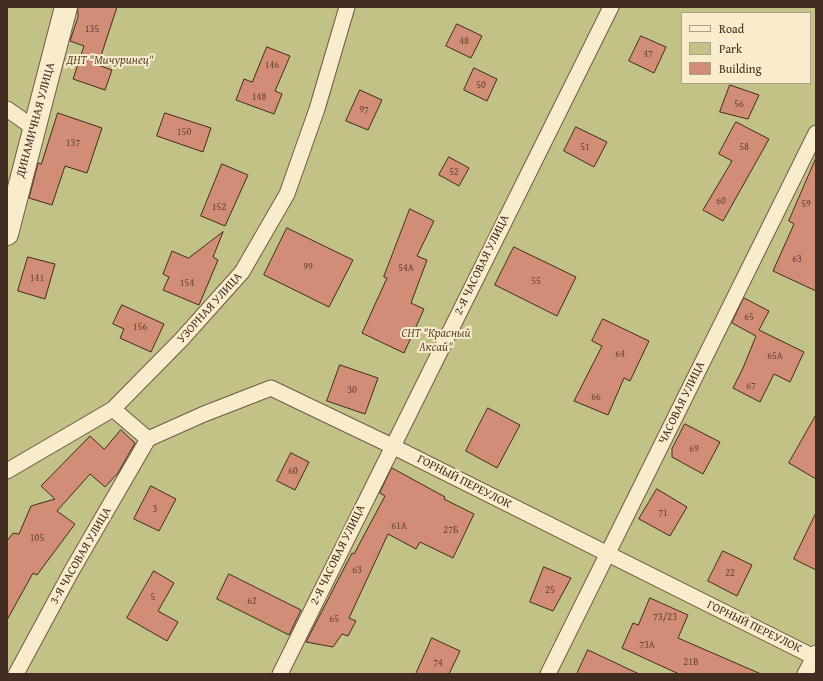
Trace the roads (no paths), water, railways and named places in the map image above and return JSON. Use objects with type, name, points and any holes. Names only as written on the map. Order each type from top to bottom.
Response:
[{"type":"street","name":"ДИНАМИЧНАЯ УЛИЦА","points":[[7,234],[66,7]]},
{"type":"lane","name":"УЗОРНАЯ УЛИЦА","points":[[7,471],[113,409],[181,340],[242,272],[287,194],[317,109],[347,7]]},
{"type":"lane","name":"2-Я ЧАСОВАЯ УЛИЦА","points":[[280,674],[611,7]]},
{"type":"lane","points":[[7,109],[34,128]]},
{"type":"lane","name":"ЧАСОВАЯ УЛИЦА","points":[[548,674],[816,133]]},
{"type":"lane","name":"ГОРНЫЙ ПЕРЕУЛОК","points":[[148,439],[204,414],[271,388],[392,446],[607,555],[815,656]]},
{"type":"lane","points":[[113,409],[148,439]]},
{"type":"lane","name":"3-Я ЧАСОВАЯ УЛИЦА","points":[[16,674],[71,572],[148,439]]},
{"type":"lane","points":[[805,674],[815,656]]},
{"type":"park label","name":"ДНТ \"Мичуринец\"","points":[[110,61]]},
{"type":"park label","name":"СНТ \"Красный Аксай\"","points":[[436,341]]}]
